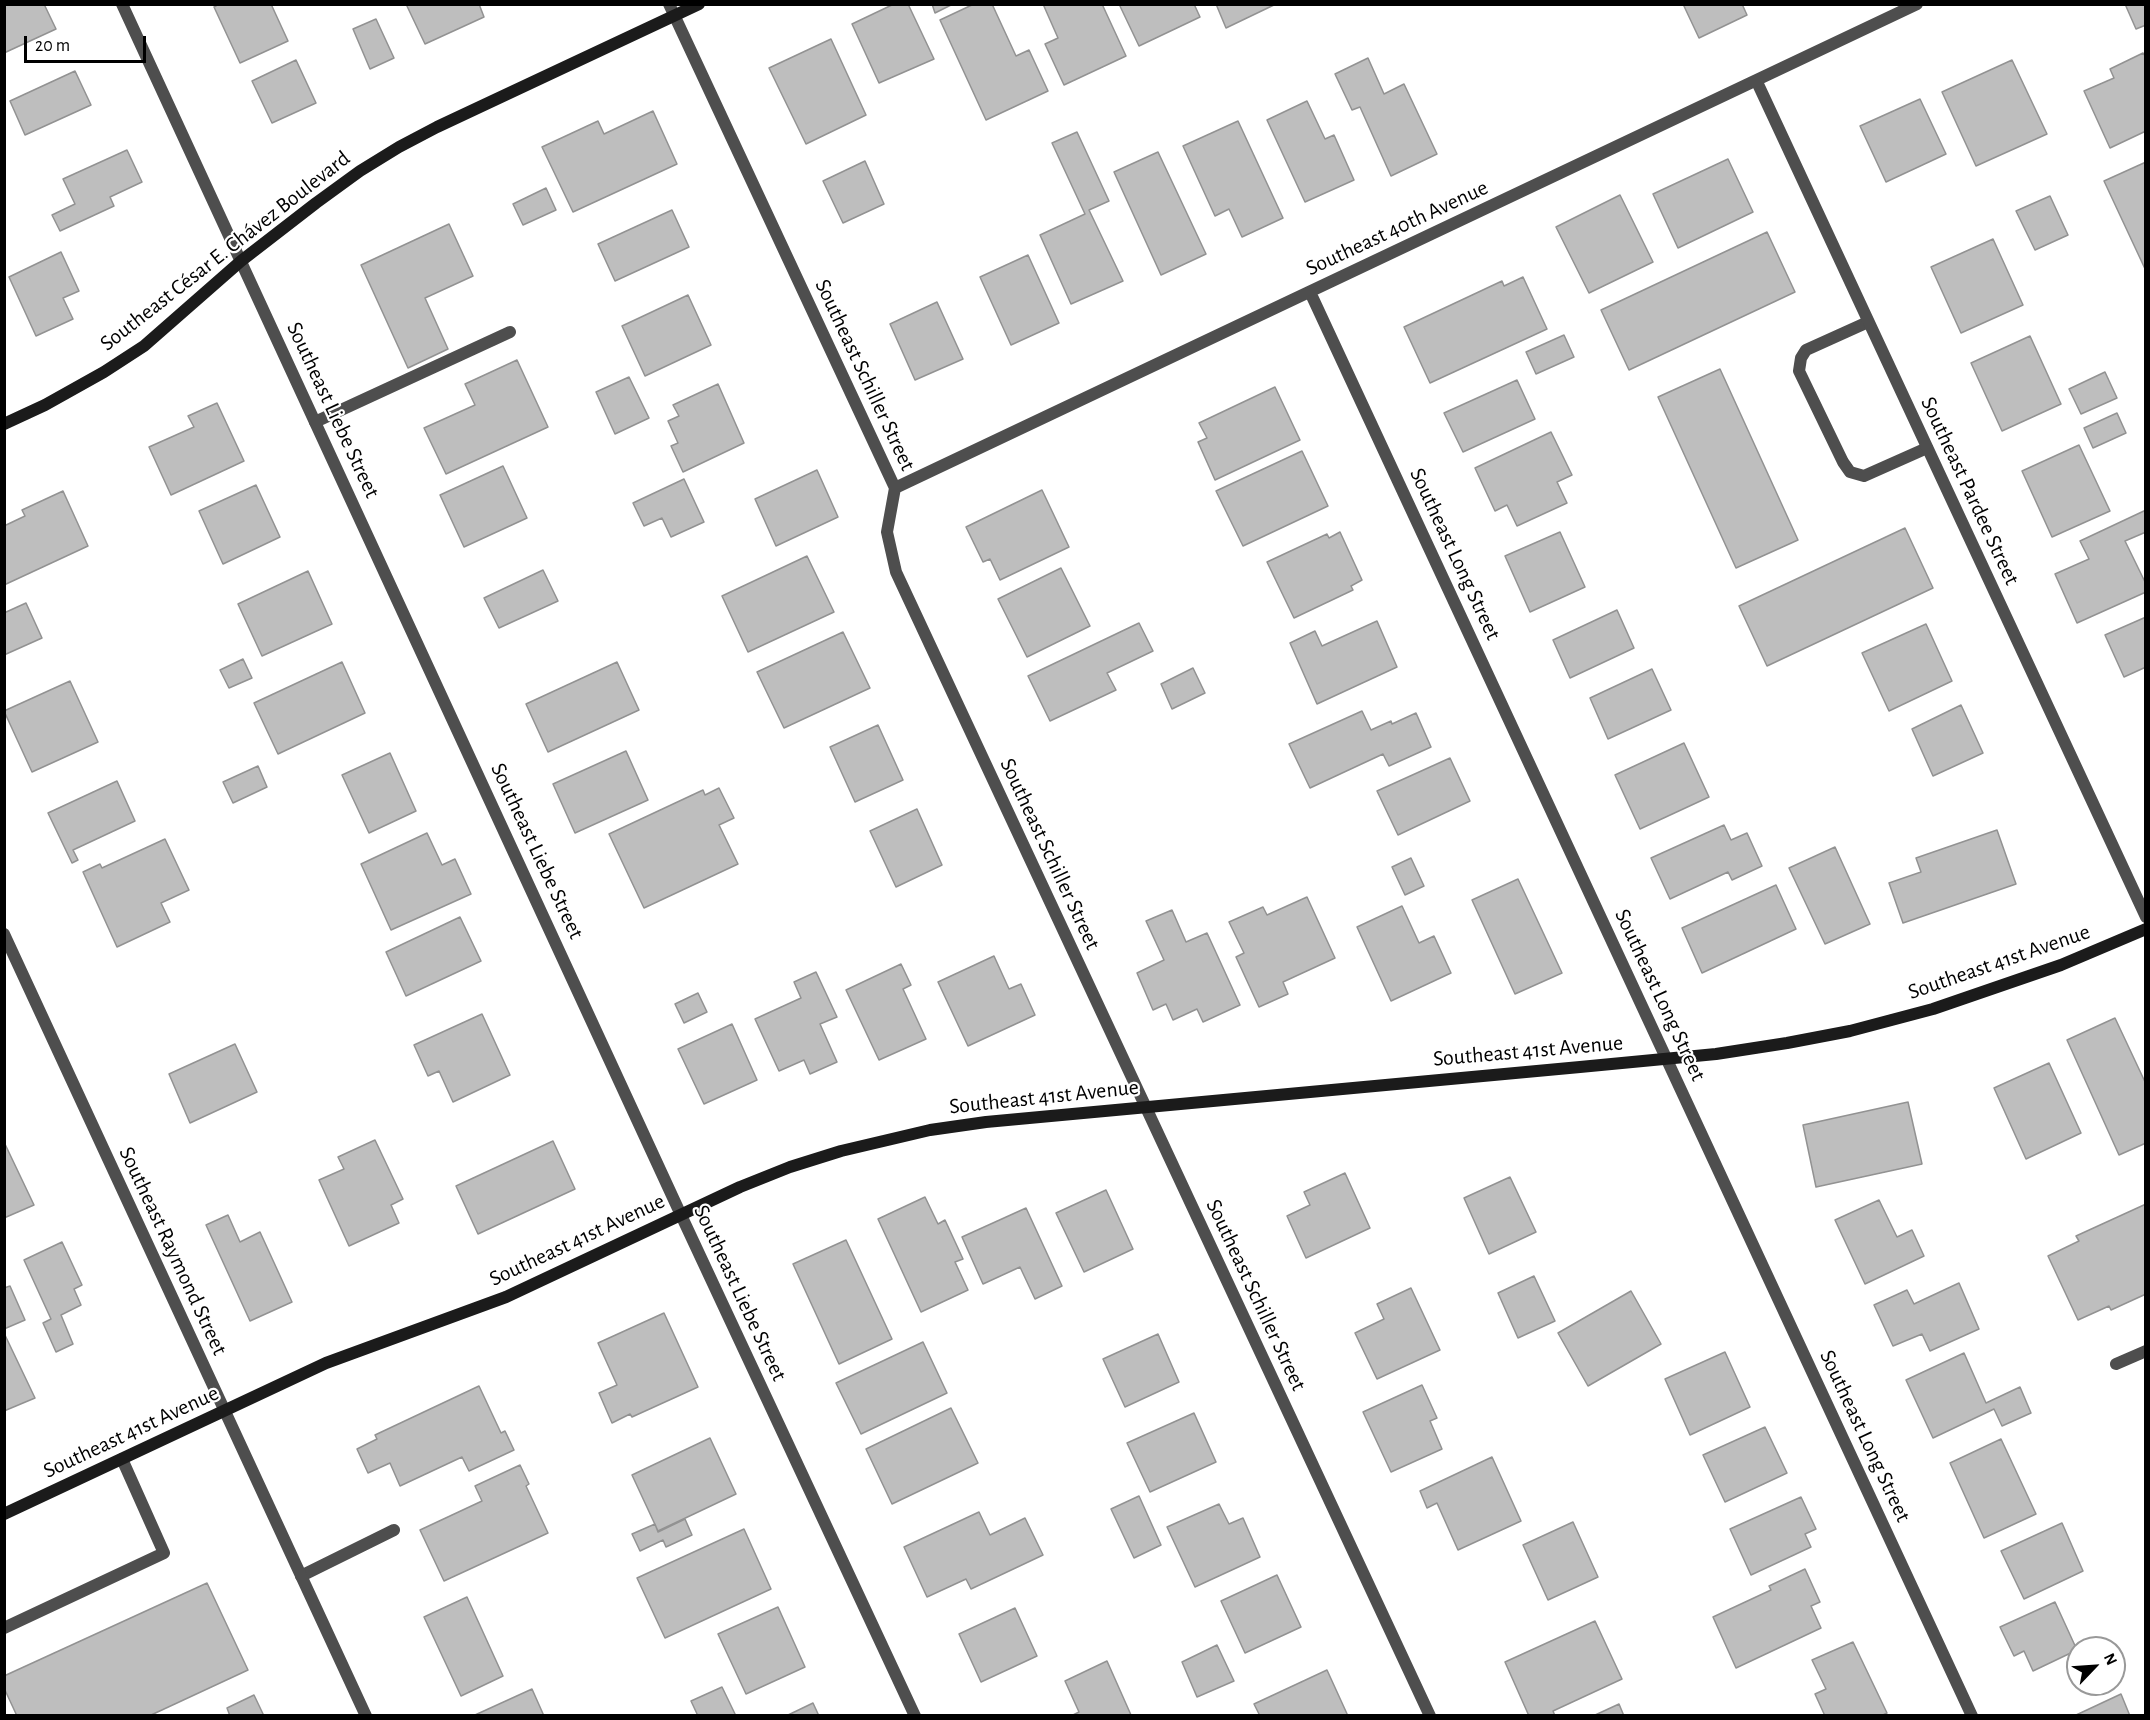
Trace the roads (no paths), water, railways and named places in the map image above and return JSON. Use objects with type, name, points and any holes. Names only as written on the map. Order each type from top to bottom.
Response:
[{"type":"street","name":"Southeast Liebe Street","points":[[122,4],[915,1716]]},
{"type":"street","name":"Southeast César E. Chávez Boulevard","points":[[4,424],[45,405],[144,346],[241,261],[334,190],[399,147],[671,10],[699,4]]},
{"type":"street","name":"Southeast 40th Avenue","points":[[895,488],[1757,82],[1917,4]]},
{"type":"street","name":"Southeast Schiller Street","points":[[671,10],[895,488],[887,532],[896,572],[1430,1716]]},
{"type":"street","name":"Southeast Pardee Street","points":[[1757,82],[2145,917]]},
{"type":"street","name":"Southeast Long Street","points":[[1310,292],[1972,1716]]},
{"type":"street","points":[[1868,322],[1806,350],[1801,357],[1799,371],[1850,472],[1864,476],[1927,448]]},
{"type":"street","points":[[315,422],[510,332]]},
{"type":"street","name":"Southeast 41st Avenue","points":[[4,1514],[337,1359],[506,1297],[740,1187],[790,1167],[886,1140],[930,1130],[986,1122],[1666,1059],[1787,1043],[1850,1032],[1933,1010],[2061,965],[2145,929]]},
{"type":"street","name":"Southeast Raymond Street","points":[[4,934],[9,957],[366,1716]]},
{"type":"street","points":[[2116,1364],[2145,1351]]},
{"type":"street","points":[[4,1628],[164,1552],[122,1459]]},
{"type":"street","points":[[301,1576],[394,1530]]}]
